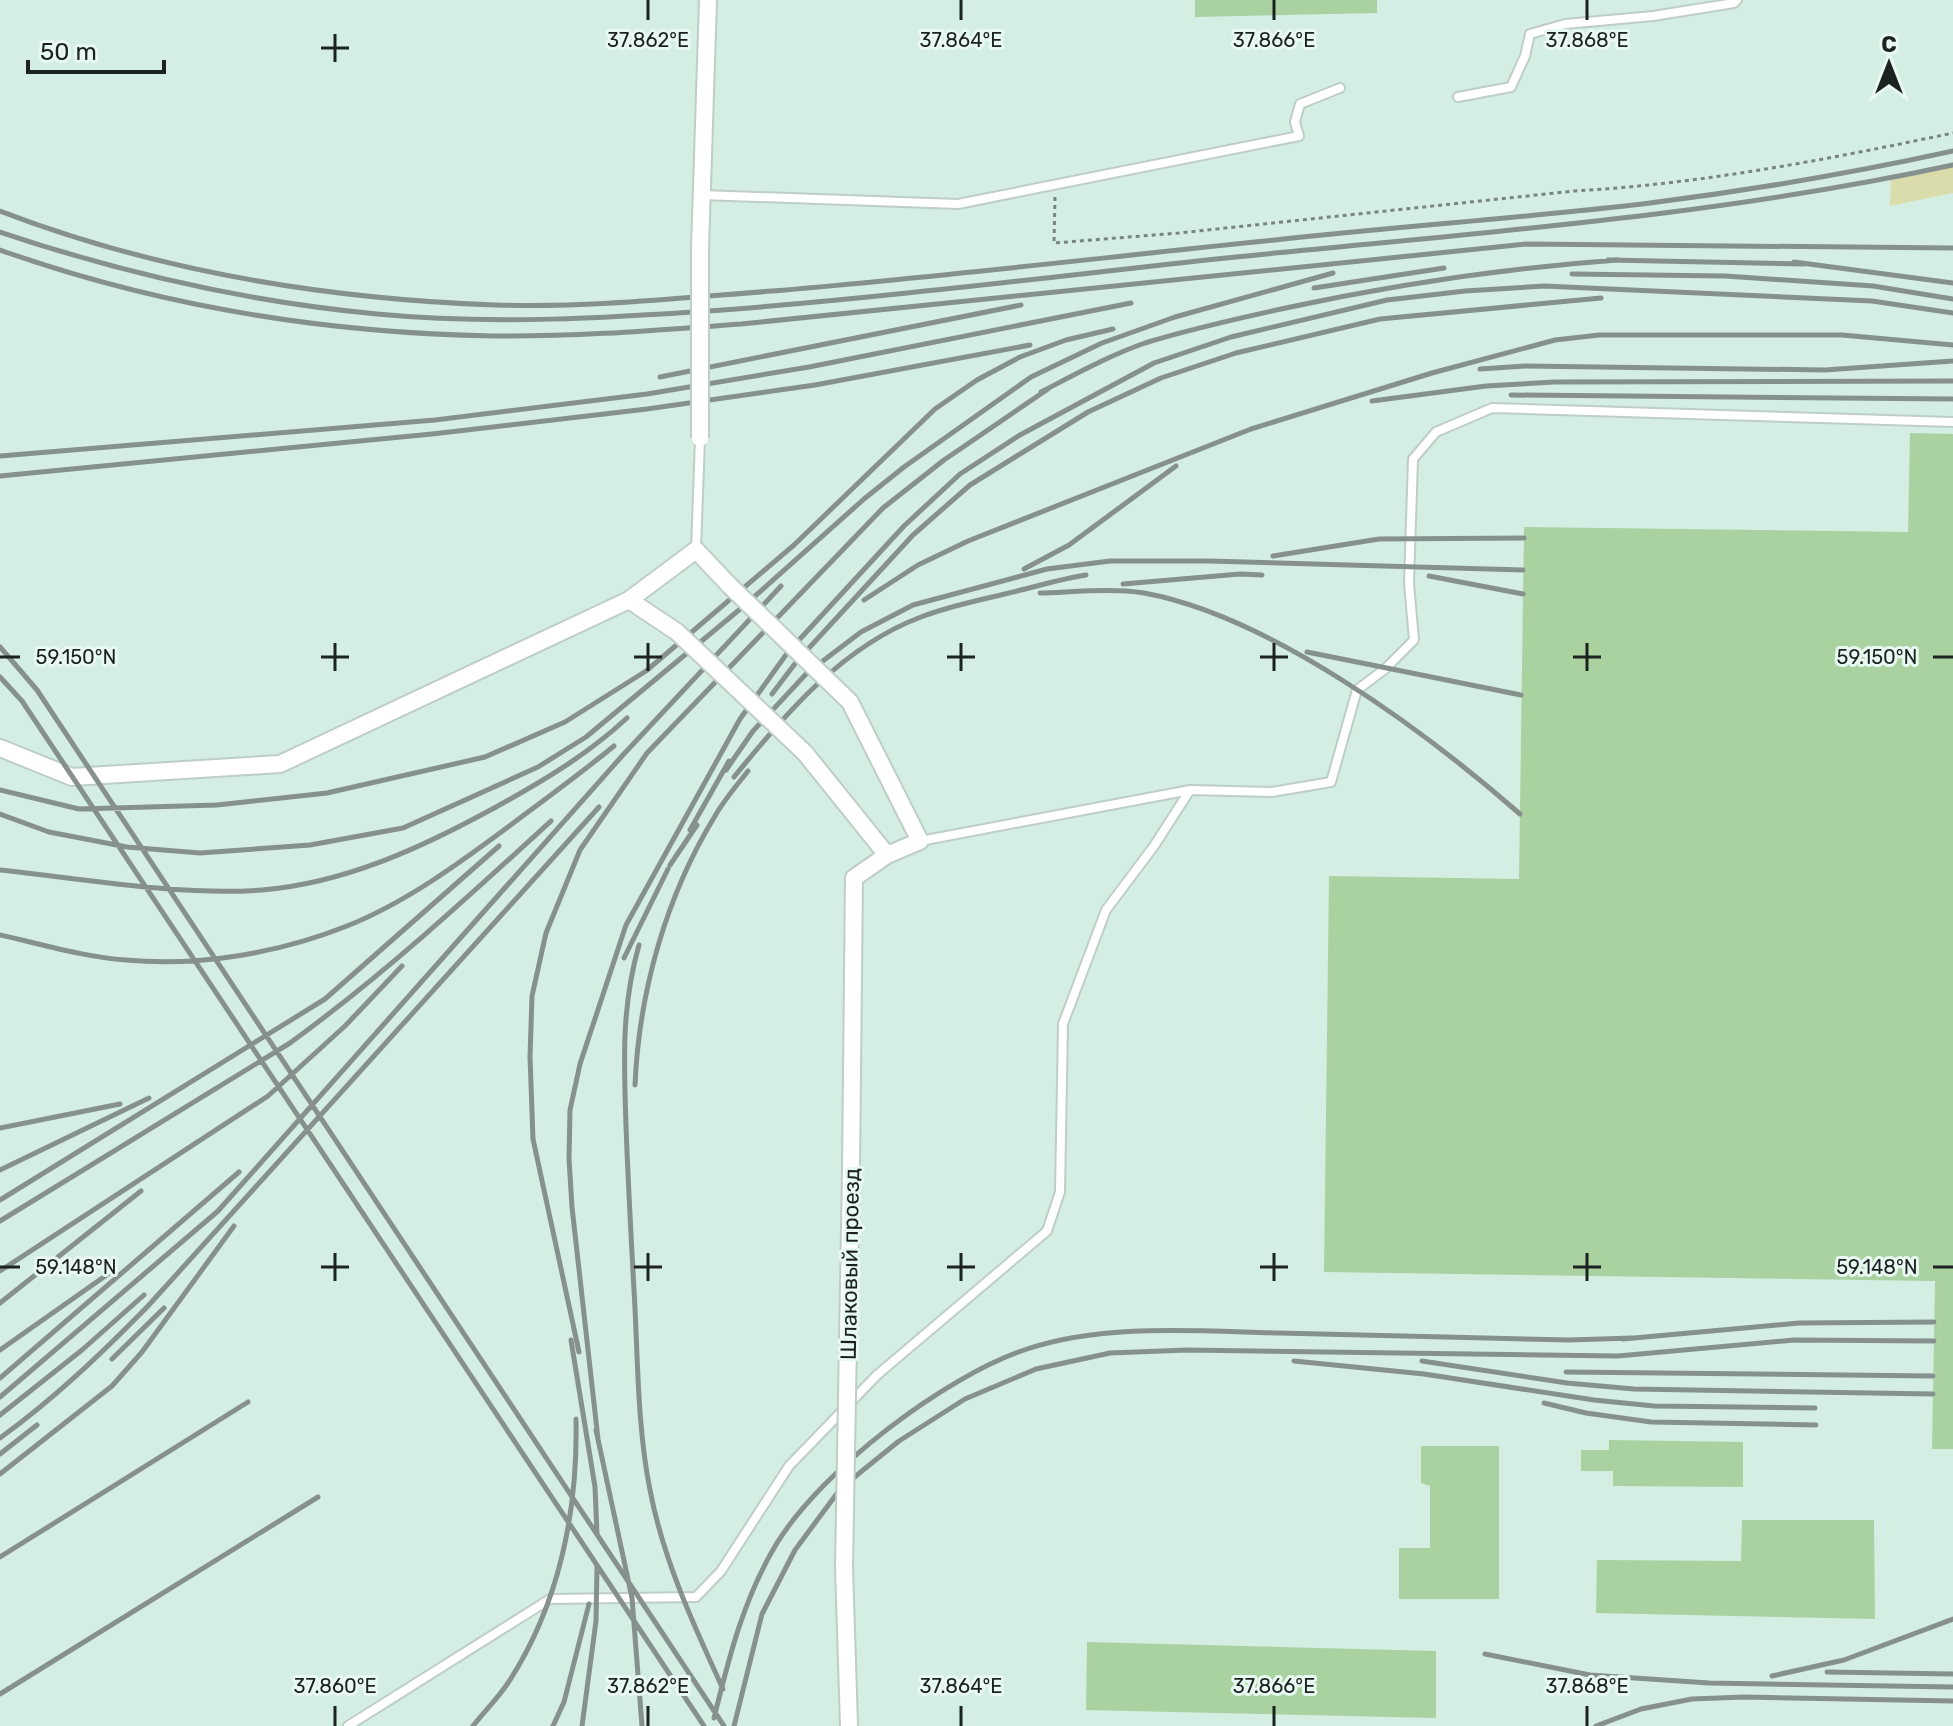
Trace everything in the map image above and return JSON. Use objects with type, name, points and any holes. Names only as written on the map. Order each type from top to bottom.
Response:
[{"type":"street","points":[[700,438],[700,249],[708,0]]},
{"type":"street","points":[[0,748],[72,777],[280,764],[629,600],[696,550],[850,702],[920,841]]},
{"type":"street","points":[[629,600],[677,632],[805,753],[887,855]]},
{"type":"street","name":"Шлаковый проезд","points":[[849,1726],[844,1567],[854,878],[887,855],[920,841]]},
{"type":"lane","points":[[1458,97],[1511,87],[1525,56],[1530,34],[1565,24],[1653,16],[1737,0]]},
{"type":"lane","points":[[702,195],[958,204],[1299,136],[1295,122],[1300,104],[1340,88]]},
{"type":"lane","points":[[920,841],[1190,790],[1272,792],[1331,782],[1357,690],[1385,669],[1414,640],[1409,583],[1413,459],[1436,432],[1492,408],[1953,422]]},
{"type":"lane","points":[[696,550],[700,438]]},
{"type":"lane","points":[[348,1726],[550,1599],[696,1597],[721,1571],[789,1466],[877,1375],[1047,1231],[1060,1192],[1063,1024],[1106,910],[1154,846],[1190,790]]},
{"type":"path","points":[[1055,185],[1054,243],[1640,187],[1866,151],[1953,133]]},
{"type":"shaded area","points":[[0,0],[1953,0],[1953,1726],[0,1726]]},
{"type":"green space","points":[[1953,165],[1953,193],[1890,206],[1891,179]]},
{"type":"building","points":[[1195,0],[1377,0],[1377,13],[1195,17]]},
{"type":"building","points":[[1910,433],[1953,434],[1953,1449],[1932,1449],[1935,1281],[1324,1272],[1329,876],[1519,879],[1524,527],[1908,532]]},
{"type":"building","points":[[1609,1440],[1743,1442],[1743,1487],[1613,1486],[1613,1471],[1581,1471],[1581,1450],[1609,1450]]},
{"type":"building","points":[[1421,1446],[1499,1446],[1499,1599],[1399,1599],[1399,1548],[1430,1548],[1430,1486],[1421,1483]]},
{"type":"building","points":[[1742,1520],[1874,1520],[1875,1619],[1596,1613],[1597,1560],[1741,1561]]},
{"type":"building","points":[[1087,1642],[1436,1651],[1436,1718],[1086,1710]]},
{"type":"railway","points":[[0,211],[120,250],[243,278],[432,302],[564,305],[835,285],[1603,208],[1764,187],[1953,151]]},
{"type":"railway","points":[[0,232],[139,273],[234,294],[329,309],[463,319],[593,318],[849,299],[1591,222],[1772,198],[1953,165]]},
{"type":"railway","points":[[0,250],[120,287],[243,313],[368,329],[524,336],[741,324],[1527,244],[1953,248]]},
{"type":"railway","points":[[1608,260],[1804,264]]},
{"type":"railway","points":[[1041,392],[1105,359],[1145,343],[1247,317],[1449,278],[1618,260]]},
{"type":"railway","points":[[1794,262],[1953,283]]},
{"type":"railway","points":[[1314,288],[1444,268]]},
{"type":"railway","points":[[0,814],[49,832],[127,847],[200,853],[310,845],[403,828],[538,767],[586,737],[745,605],[864,499],[1031,377],[1102,343],[1175,317],[1333,273]]},
{"type":"railway","points":[[1572,274],[1725,276],[1873,286],[1953,299]]},
{"type":"railway","points":[[598,1439],[572,1207],[570,1110],[580,1064],[626,925],[740,719],[788,652],[904,526],[960,474],[1020,435],[1154,363],[1231,337],[1387,300],[1544,286],[1872,301],[1953,313]]},
{"type":"railway","points":[[772,694],[797,661],[913,535],[970,485],[1088,412],[1161,378],[1236,353],[1380,319],[1601,298]]},
{"type":"railway","points":[[0,456],[435,420],[647,394],[809,367],[1131,303]]},
{"type":"railway","points":[[660,377],[1021,305]]},
{"type":"railway","points":[[0,790],[79,809],[217,805],[327,793],[485,757],[565,722],[646,671],[794,545],[935,409],[977,380],[1020,357],[1066,340],[1113,329]]},
{"type":"railway","points":[[864,600],[918,565],[968,541],[1251,429],[1432,373],[1555,340],[1599,335],[1842,335],[1953,345]]},
{"type":"railway","points":[[0,476],[432,434],[647,409],[815,385],[1030,345]]},
{"type":"railway","points":[[1480,369],[1525,366],[1825,370],[1953,361]]},
{"type":"railway","points":[[1372,401],[1486,386],[1554,382],[1953,381]]},
{"type":"railway","points":[[579,1352],[533,1139],[530,1057],[532,996],[546,933],[580,850],[647,753],[883,508],[944,460],[1048,389]]},
{"type":"railway","points":[[1511,395],[1953,399]]},
{"type":"railway","points":[[1024,569],[1069,545],[1176,466]]},
{"type":"railway","points":[[1273,556],[1379,539],[1524,538]]},
{"type":"railway","points":[[726,770],[753,731],[807,673],[861,632],[913,605],[1047,569],[1110,561],[1209,561],[1523,570]]},
{"type":"railway","points":[[1123,584],[1240,574],[1262,575]]},
{"type":"railway","points":[[734,777],[795,706],[866,645],[921,617],[954,606],[1086,575]]},
{"type":"railway","points":[[1429,576],[1523,594]]},
{"type":"railway","points":[[0,1397],[218,1211],[622,756],[781,586]]},
{"type":"railway","points":[[1040,593],[1144,593],[1192,606],[1243,626],[1293,651],[1393,714],[1520,814]]},
{"type":"railway","points":[[0,647],[37,690],[724,1726]]},
{"type":"railway","points":[[1307,652],[1521,695]]},
{"type":"railway","points":[[0,677],[22,701],[704,1726]]},
{"type":"railway","points":[[0,870],[197,891],[262,890],[324,880],[383,861],[468,822],[564,767],[627,718]]},
{"type":"railway","points":[[0,935],[94,956],[154,962],[238,956],[321,936],[369,917],[430,882],[614,746]]},
{"type":"railway","points":[[690,830],[729,761]]},
{"type":"railway","points":[[635,1085],[642,1015],[669,912],[682,879],[722,804],[748,771]]},
{"type":"railway","points":[[0,1438],[77,1375],[148,1306],[599,807]]},
{"type":"railway","points":[[0,1221],[290,1043],[391,964],[551,821]]},
{"type":"railway","points":[[670,865],[697,825]]},
{"type":"railway","points":[[0,1200],[325,999],[499,846]]},
{"type":"railway","points":[[624,958],[668,869]]},
{"type":"railway","points":[[639,945],[626,1013],[624,1057],[643,1441],[650,1490],[671,1567],[723,1689]]},
{"type":"railway","points":[[0,1271],[268,1096],[345,1026],[402,966]]},
{"type":"railway","points":[[0,1170],[149,1098]]},
{"type":"railway","points":[[0,1128],[120,1104]]},
{"type":"railway","points":[[0,1378],[239,1172]]},
{"type":"railway","points":[[0,1303],[141,1191]]},
{"type":"railway","points":[[0,1474],[112,1386],[142,1352],[234,1226]]},
{"type":"railway","points":[[0,1350],[108,1274]]},
{"type":"railway","points":[[0,1415],[82,1350],[144,1295]]},
{"type":"railway","points":[[112,1359],[164,1308]]},
{"type":"railway","points":[[1623,1339],[1799,1323],[1934,1322]]},
{"type":"railway","points":[[714,1718],[732,1650],[755,1585],[777,1543],[798,1515],[824,1485],[888,1428],[960,1380],[995,1362],[1057,1341],[1087,1335],[1152,1330],[1569,1340],[1632,1338]]},
{"type":"railway","points":[[571,1340],[595,1487],[597,1534]]},
{"type":"railway","points":[[734,1726],[762,1614],[795,1550],[841,1488],[899,1441],[965,1399],[1036,1369],[1110,1353],[1187,1350],[1618,1356],[1794,1340],[1934,1341]]},
{"type":"railway","points":[[1294,1361],[1424,1374],[1654,1406],[1815,1408]]},
{"type":"railway","points":[[1422,1361],[1567,1383],[1634,1389],[1933,1394]]},
{"type":"railway","points":[[1566,1372],[1933,1376]]},
{"type":"railway","points":[[0,1557],[248,1402]]},
{"type":"railway","points":[[1544,1403],[1586,1413],[1651,1422],[1816,1425]]},
{"type":"railway","points":[[473,1726],[504,1689],[526,1653],[552,1590],[569,1523],[576,1419]]},
{"type":"railway","points":[[0,1454],[37,1425]]},
{"type":"railway","points":[[596,1430],[632,1598],[642,1726]]},
{"type":"railway","points":[[0,1694],[318,1497]]},
{"type":"railway","points":[[582,1726],[596,1621],[597,1566]]},
{"type":"railway","points":[[553,1726],[564,1702],[589,1604]]},
{"type":"railway","points":[[1772,1676],[1844,1660],[1953,1619]]},
{"type":"railway","points":[[1485,1654],[1590,1675],[1709,1683],[1953,1687]]},
{"type":"railway","points":[[1827,1672],[1953,1674]]},
{"type":"railway","points":[[1596,1726],[1641,1709],[1692,1699],[1953,1701]]}]
